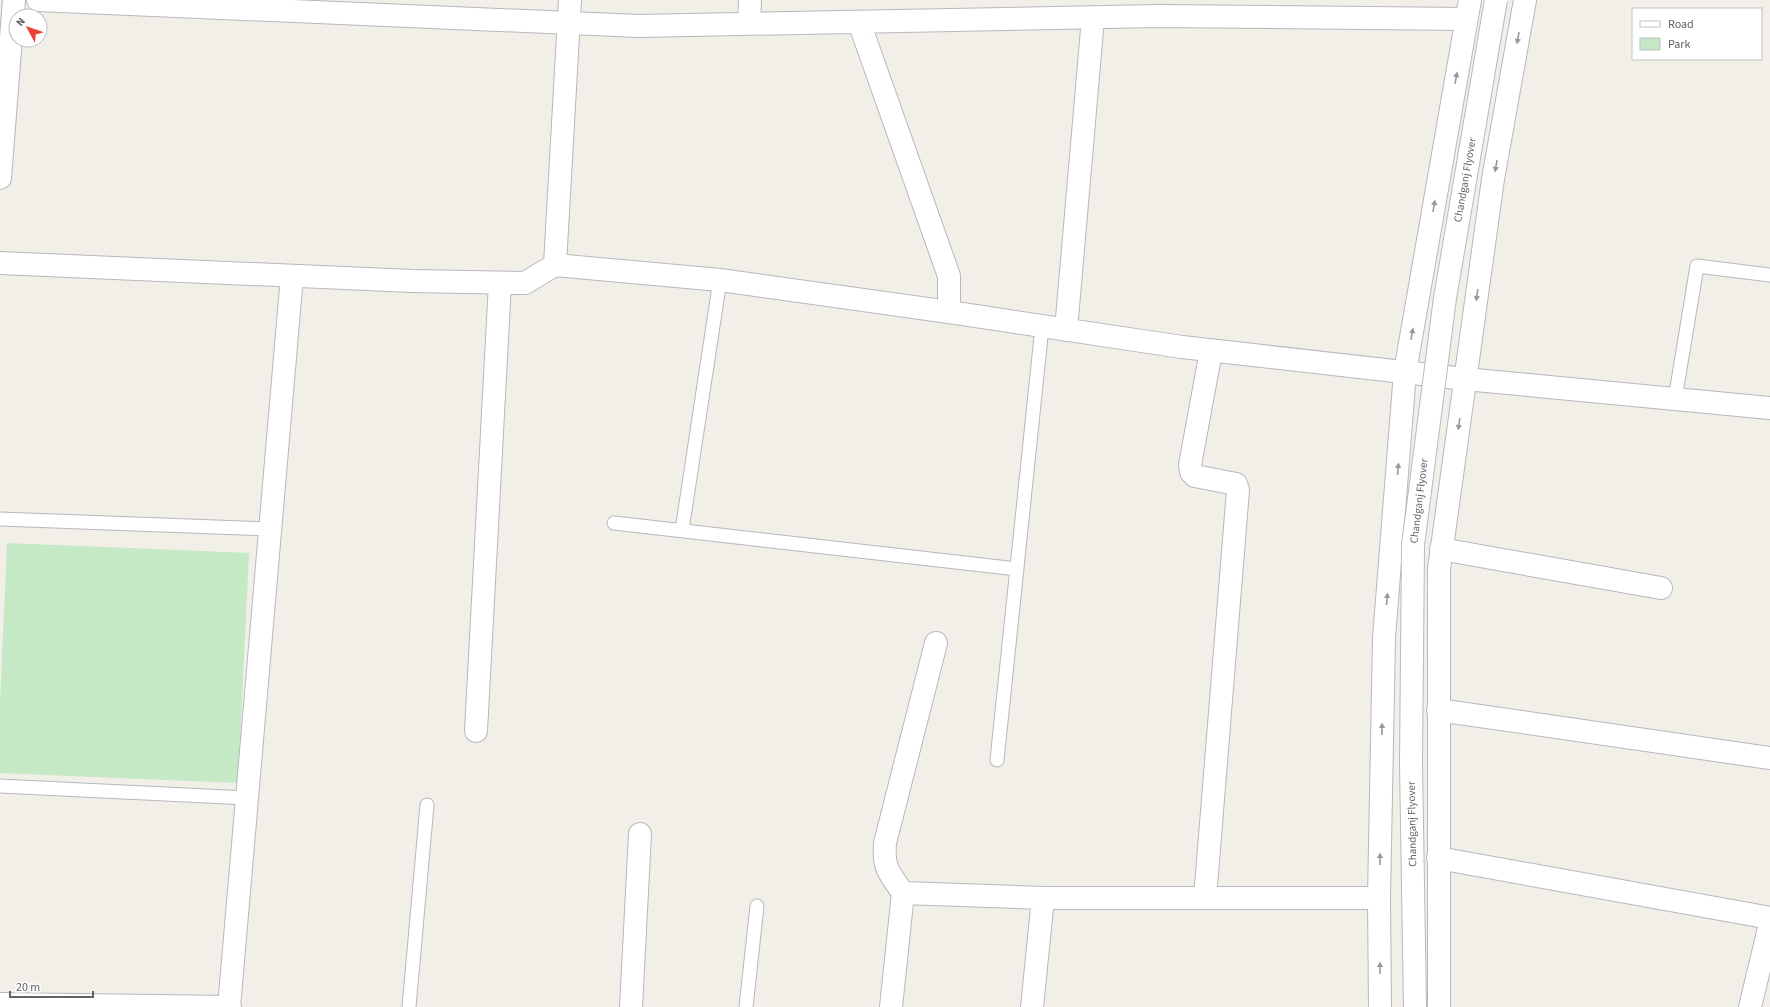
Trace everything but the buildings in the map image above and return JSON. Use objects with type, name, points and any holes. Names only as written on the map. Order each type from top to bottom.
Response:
[{"type":"street","points":[[0,178],[14,0]]},
{"type":"street","points":[[38,0],[309,6],[570,23],[640,26],[1468,10],[1405,372],[1384,638],[1379,898],[1380,1007]]},
{"type":"street","points":[[555,265],[570,23],[570,0]]},
{"type":"street","points":[[749,24],[750,0]]},
{"type":"street","name":"Chandganj Flyover","points":[[1415,1007],[1411,763],[1413,545],[1445,298],[1496,0]]},
{"type":"street","points":[[1439,1007],[1439,570],[1493,179],[1525,0]]},
{"type":"street","points":[[1066,330],[1093,18]]},
{"type":"street","points":[[859,22],[949,276],[949,312]]},
{"type":"street","points":[[0,263],[292,276],[500,283],[525,283],[555,265],[720,280],[1211,351],[1465,379],[1770,408]]},
{"type":"street","points":[[0,1004],[230,1007],[292,276]]},
{"type":"street","points":[[476,731],[500,283]]},
{"type":"street","points":[[1205,898],[1238,490],[1236,484],[1195,476],[1191,472],[1190,465],[1211,351]]},
{"type":"street","points":[[1441,549],[1661,588]]},
{"type":"street","points":[[891,1007],[903,893],[891,876],[884,861],[885,843],[936,643]]},
{"type":"street","points":[[1438,710],[1770,758]]},
{"type":"street","points":[[631,1007],[640,834]]},
{"type":"street","points":[[1438,858],[1770,918]]},
{"type":"street","points":[[903,893],[1043,898],[1379,898]]},
{"type":"street","points":[[1032,1007],[1043,898]]},
{"type":"street","points":[[1750,1007],[1770,924]]},
{"type":"lane","points":[[1675,399],[1697,266],[1770,275]]},
{"type":"lane","points":[[682,530],[720,280]]},
{"type":"lane","points":[[997,760],[1042,327]]},
{"type":"lane","points":[[0,519],[270,529]]},
{"type":"lane","points":[[614,523],[1017,570]]},
{"type":"lane","points":[[0,786],[247,798]]},
{"type":"lane","points":[[409,1007],[427,804]]},
{"type":"lane","points":[[746,1007],[757,906]]},
{"type":"green space","points":[[7,543],[249,553],[238,783],[0,773],[0,705]]}]
